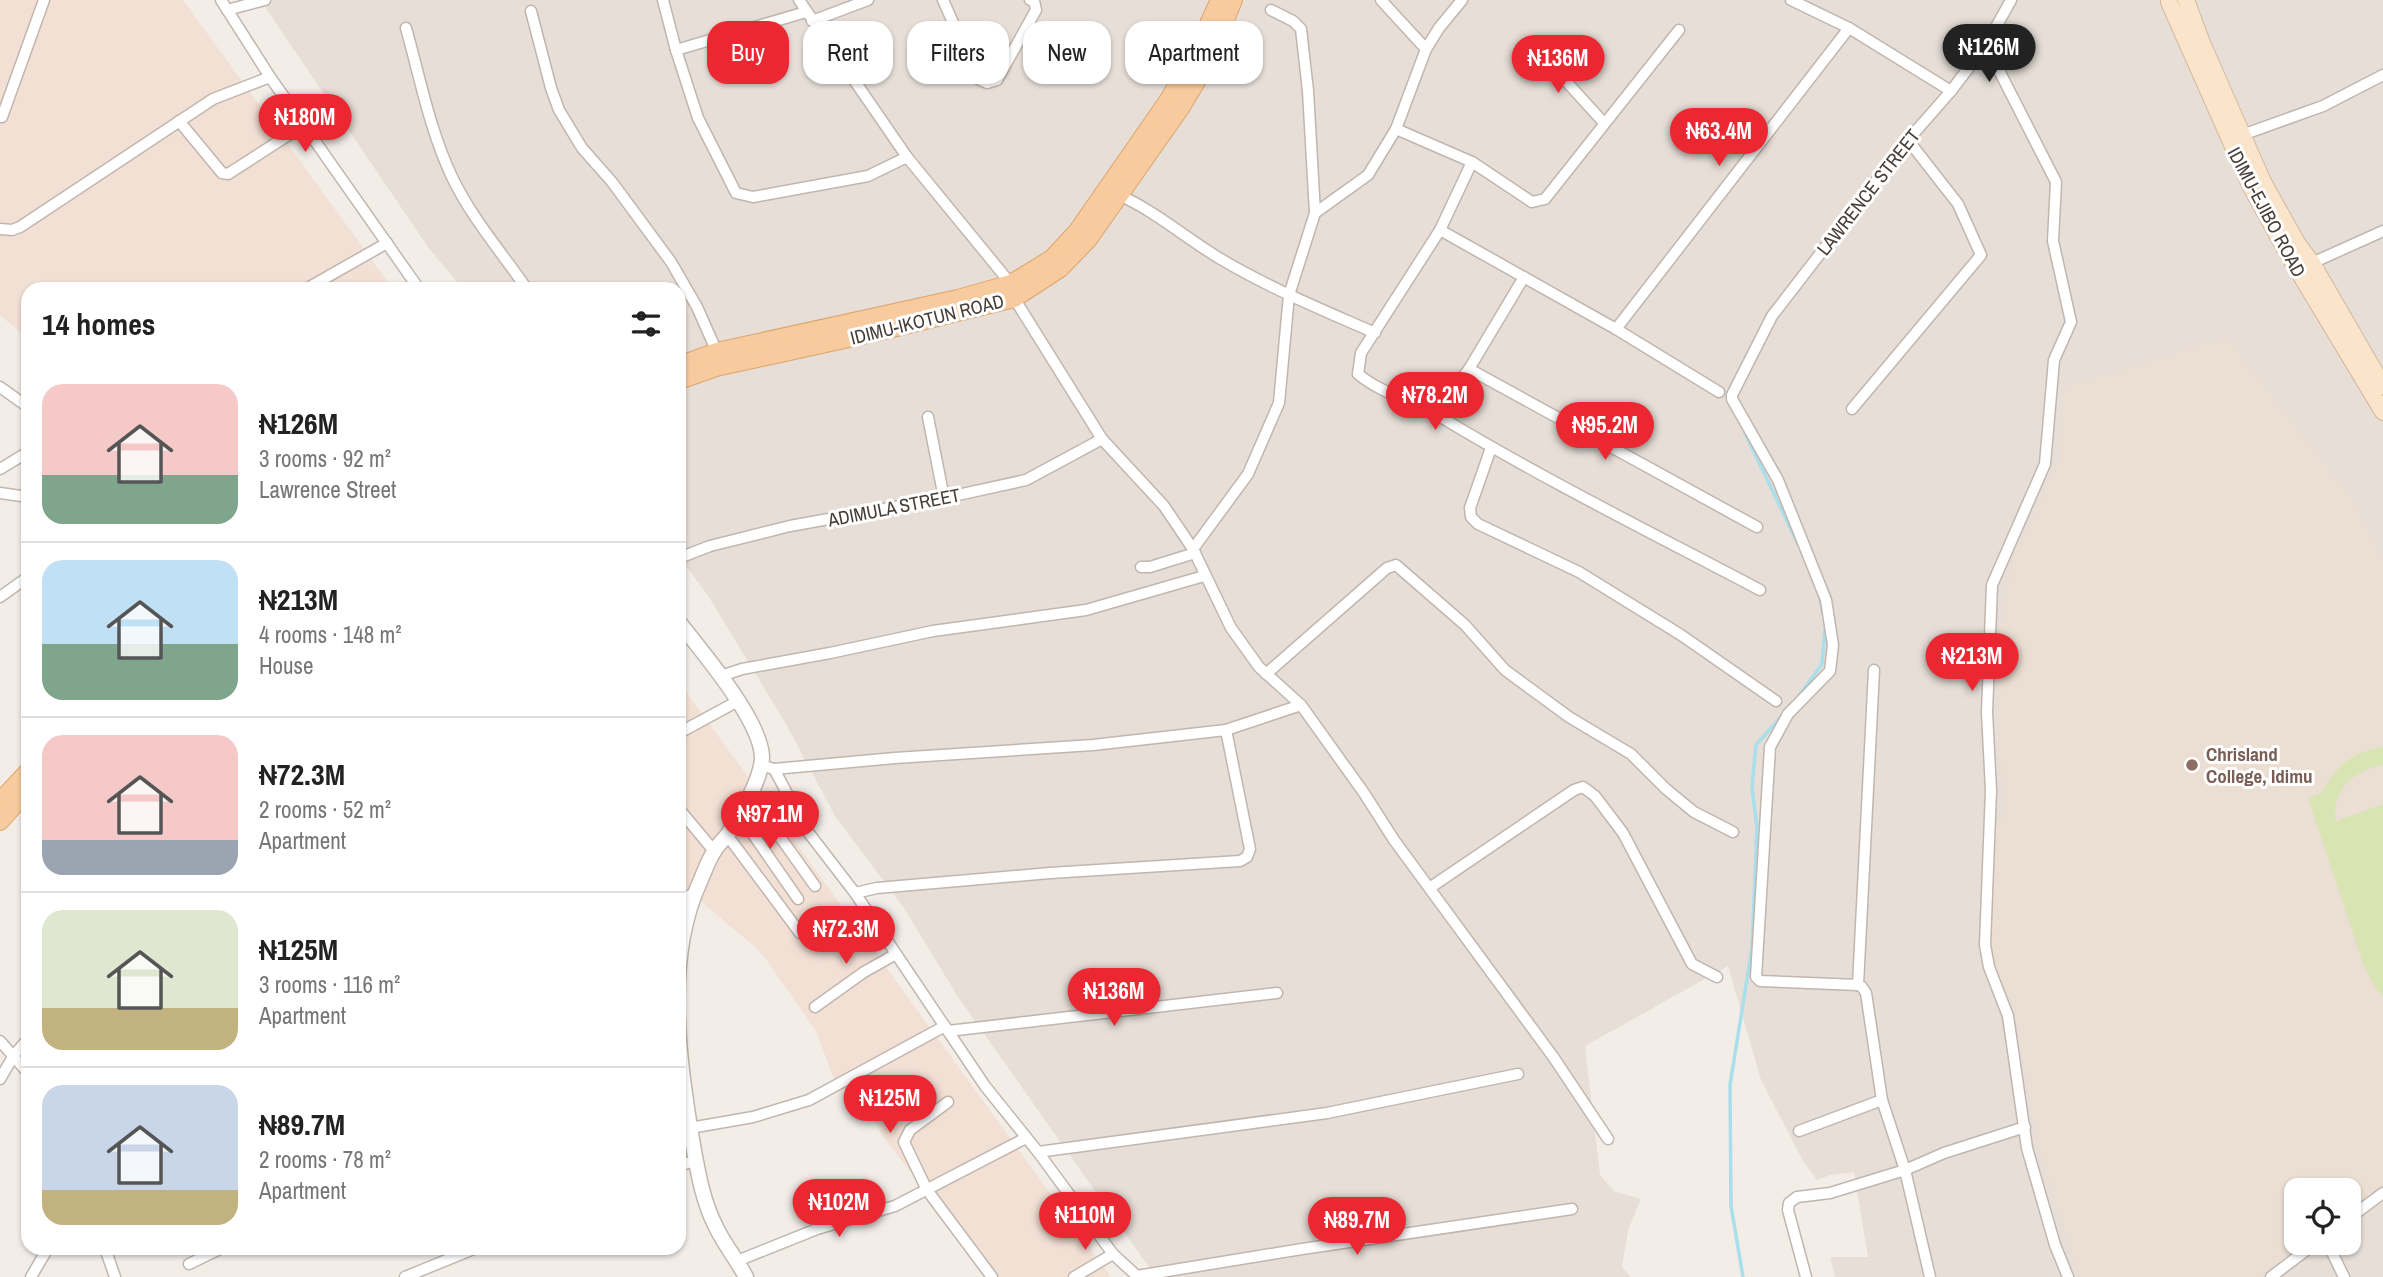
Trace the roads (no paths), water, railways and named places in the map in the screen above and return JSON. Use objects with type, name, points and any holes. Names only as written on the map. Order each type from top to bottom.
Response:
[{"type":"main road","name":"IDIMU-IKOTUN ROAD","points":[[686,363],[717,352],[958,299],[1012,291],[1052,259],[1078,231],[1169,100],[1194,57],[1220,0]]},
{"type":"main road","name":"IDIMU-IKOTUN ROAD","points":[[686,378],[729,363],[876,332],[1012,291],[1060,268],[1088,239],[1180,108],[1207,63],[1233,0]]},
{"type":"main road","name":"IDIMU-EJIBO ROAD","points":[[2186,0],[2263,182],[2382,383]]},
{"type":"main road","name":"IDIMU-EJIBO ROAD","points":[[2169,1],[2251,187],[2383,412]]},
{"type":"main road","points":[[0,802],[21,780]]},
{"type":"main road","points":[[0,821],[21,797]]},
{"type":"street","points":[[2,117],[44,0]]},
{"type":"street","points":[[265,0],[224,5],[270,77],[414,282]]},
{"type":"street","points":[[663,0],[698,118],[736,193],[753,197],[868,176],[907,157]]},
{"type":"street","points":[[799,0],[907,157],[1012,291],[1102,439],[1164,506],[1194,551],[1231,628],[1259,667],[1301,705],[1394,840],[1554,1058],[1608,1139]]},
{"type":"street","points":[[676,50],[868,0]]},
{"type":"street","points":[[943,0],[978,79],[987,83],[997,80],[1036,9],[1034,1],[1030,0]]},
{"type":"street","points":[[1381,0],[1426,49]]},
{"type":"street","points":[[1315,213],[1368,175],[1396,129],[1426,49],[1462,0]]},
{"type":"street","points":[[1791,0],[1849,29],[1951,91]]},
{"type":"street","name":"LAWRENCE STREET","points":[[1858,985],[1760,981],[1756,977],[1770,747],[1788,714],[1830,671],[1833,646],[1826,600],[1778,480],[1732,399],[1772,316],[1908,140],[1951,91],[1986,45],[2011,0]]},
{"type":"street","points":[[531,10],[559,110],[582,148],[612,182],[683,282]]},
{"type":"street","points":[[1141,567],[1150,567],[1194,551],[1248,474],[1279,403],[1289,295],[1315,213],[1308,91],[1301,29],[1293,21],[1271,10]]},
{"type":"street","points":[[406,29],[443,157],[465,201],[522,282]]},
{"type":"street","points":[[1616,329],[1849,29]]},
{"type":"street","points":[[1396,129],[1472,162],[1532,202],[1539,202],[1545,199],[1679,30]]},
{"type":"street","points":[[1986,45],[2056,182],[2053,241],[2071,322],[2054,360],[2045,464],[1992,585],[1987,712],[1991,790],[1985,945],[1989,967],[2008,1016],[2027,1148],[2055,1245],[2068,1277]]},
{"type":"street","points":[[1534,46],[1604,123]]},
{"type":"street","points":[[2242,135],[2323,106],[2383,75]]},
{"type":"street","points":[[0,229],[12,230],[20,227],[222,94],[270,77]]},
{"type":"street","points":[[179,121],[222,173],[228,174],[304,125]]},
{"type":"street","points":[[1852,409],[1981,255],[1958,204],[1908,140]]},
{"type":"street","points":[[1472,162],[1440,230],[1361,353],[1359,374],[1373,387],[1435,414],[1491,449],[1760,590]]},
{"type":"street","points":[[1118,195],[1219,258],[1289,295],[1375,333]]},
{"type":"street","points":[[1440,230],[1616,329],[1719,392]]},
{"type":"street","points":[[2312,263],[2383,231]]},
{"type":"street","points":[[321,282],[387,243]]},
{"type":"street","points":[[1435,414],[1469,369],[1524,277]]},
{"type":"street","points":[[686,288],[717,352]]},
{"type":"street","points":[[1469,369],[1757,527]]},
{"type":"street","points":[[0,387],[21,402]]},
{"type":"street","points":[[928,417],[943,498]]},
{"type":"street","name":"ADIMULA STREET","points":[[686,555],[710,546],[790,526],[1026,480],[1102,439]]},
{"type":"street","points":[[1491,449],[1469,508],[1471,517],[1478,524],[1579,572],[1681,635],[1776,701]]},
{"type":"street","points":[[0,469],[21,456]]},
{"type":"street","points":[[0,493],[21,496]]},
{"type":"street","points":[[1266,674],[1387,568],[1396,565],[1465,625],[1505,670],[1569,717],[1631,754],[1694,812],[1733,832]]},
{"type":"street","points":[[721,676],[742,669],[933,631],[1086,610],[1204,576]]},
{"type":"street","points":[[0,597],[21,582]]},
{"type":"street","points":[[686,631],[738,701],[767,767],[808,832],[855,893],[985,1086],[1038,1152],[1113,1254],[1137,1277],[1572,1209]]},
{"type":"street","points":[[1874,670],[1858,985],[1865,989],[1867,996],[1882,1100],[1905,1170],[1930,1277]]},
{"type":"street","points":[[686,729],[738,701]]},
{"type":"street","points":[[767,767],[1093,745],[1226,730],[1301,705]]},
{"type":"street","points":[[855,893],[877,888],[1037,874],[1240,861],[1247,856],[1250,849],[1226,730]]},
{"type":"street","points":[[686,932],[695,894],[714,851],[727,835],[767,767]]},
{"type":"street","points":[[1431,887],[1574,790],[1583,787],[1595,796],[1623,833],[1692,964],[1717,977]]},
{"type":"street","points":[[748,798],[815,886]]},
{"type":"street","points":[[739,814],[798,899]]},
{"type":"street","points":[[686,817],[714,851]]},
{"type":"street","points":[[727,835],[800,933]]},
{"type":"street","points":[[686,896],[695,894]]},
{"type":"street","points":[[816,1007],[864,972],[897,954]]},
{"type":"street","points":[[690,1128],[753,1117],[809,1100],[946,1028],[1277,993]]},
{"type":"street","points":[[0,1041],[21,1064]]},
{"type":"street","points":[[0,1079],[21,1047]]},
{"type":"street","points":[[1038,1152],[1327,1113],[1518,1074]]},
{"type":"street","points":[[686,1093],[690,1128],[705,1199],[716,1228],[746,1277]]},
{"type":"street","points":[[1799,1131],[1882,1100]]},
{"type":"street","points":[[948,1102],[910,1130],[904,1142],[928,1190],[992,1277]]},
{"type":"street","points":[[1806,1277],[1788,1210],[1789,1203],[1797,1197],[1830,1193],[1905,1170],[1944,1153],[2025,1127]]},
{"type":"street","points":[[737,1261],[817,1229],[895,1206],[1026,1138]]},
{"type":"street","points":[[686,1164],[696,1160]]},
{"type":"street","points":[[2361,1209],[2383,1193]]},
{"type":"street","points":[[1074,1277],[1113,1254]]},
{"type":"street","points":[[31,1277],[44,1255]]},
{"type":"street","points":[[107,1255],[115,1277]]},
{"type":"street","points":[[189,1264],[208,1255]]},
{"type":"street","points":[[405,1277],[459,1255]]},
{"type":"street","points":[[2271,1277],[2299,1255]]},
{"type":"street","points":[[2333,1255],[2344,1277]]},
{"type":"waterway","points":[[1745,433],[1799,546]]},
{"type":"waterway","points":[[1820,598],[1823,614]]},
{"type":"waterway","points":[[1796,700],[1822,664],[1825,629]]},
{"type":"waterway","points":[[1743,1277],[1731,1206],[1730,1085],[1752,948],[1757,828],[1752,787],[1756,745],[1782,716]]},
{"type":"place","name":"Chrisland College, Idimu","points":[[2192,765]]}]
